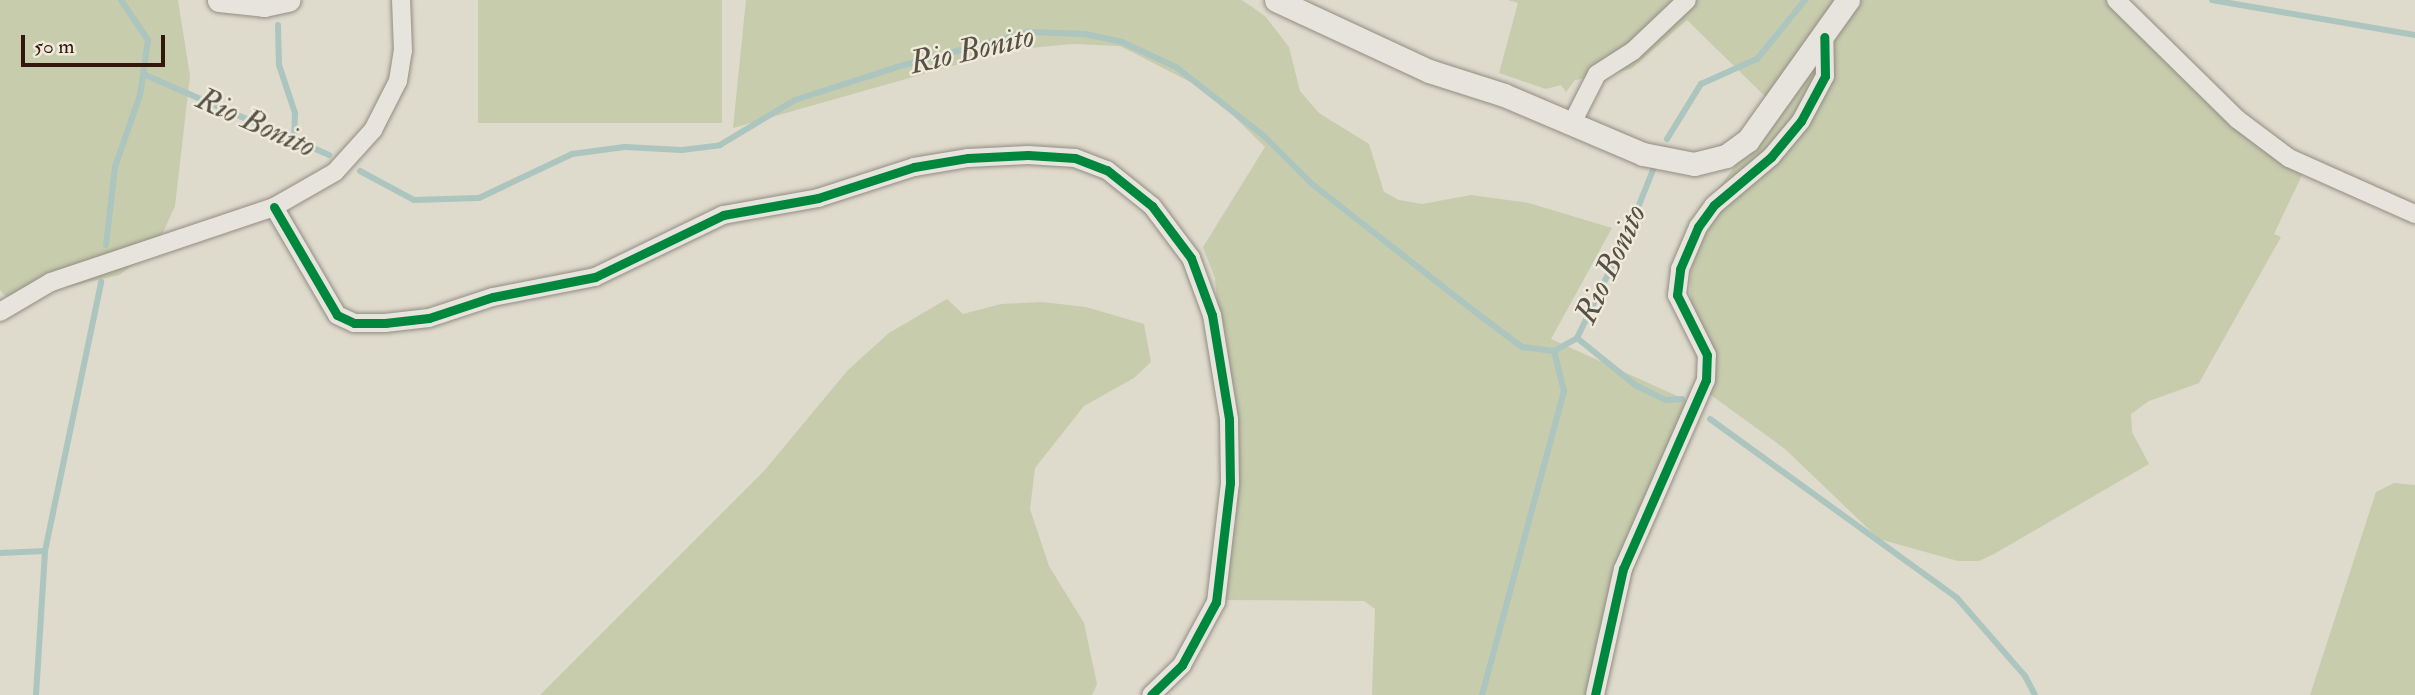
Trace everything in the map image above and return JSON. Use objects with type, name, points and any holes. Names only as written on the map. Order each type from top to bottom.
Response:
[{"type":"street","points":[[219,0],[264,5],[288,0]]},
{"type":"street","points":[[3,304],[51,282],[274,207],[335,172],[373,130],[398,81],[403,51],[401,0]]},
{"type":"street","points":[[1276,0],[1429,71],[1504,96],[1643,154],[1693,164],[1712,162],[1748,141],[1848,0]]},
{"type":"street","points":[[1572,125],[1597,74],[1633,51],[1687,0]]},
{"type":"street","points":[[2116,0],[2237,119],[2289,158],[2415,214]]},
{"type":"street","points":[[1595,695],[1623,569],[1685,437],[1706,380],[1707,355],[1676,295],[1680,269],[1698,227],[1714,205],[1771,157],[1801,121],[1825,76],[1824,37]]},
{"type":"street","points":[[274,207],[337,315],[354,323],[385,323],[429,318],[493,296],[595,277],[723,215],[818,198],[914,167],[968,158],[1028,155],[1075,158],[1107,170],[1153,205],[1191,258],[1212,315],[1229,419],[1230,484],[1216,602],[1182,665],[1151,695]]},
{"type":"green space","points":[[0,0],[178,0],[190,76],[175,206],[156,248],[119,275],[9,300],[0,290]]},
{"type":"green space","points":[[478,0],[722,0],[722,123],[478,123]]},
{"type":"green space","points":[[746,0],[1242,0],[1265,16],[1289,47],[1300,91],[1319,113],[1369,144],[1384,192],[1399,200],[1422,204],[1471,195],[1529,203],[1612,228],[1551,339],[1695,404],[1644,538],[1609,644],[1599,695],[1372,695],[1375,609],[1364,601],[1219,600],[1227,533],[1236,524],[1215,278],[1203,247],[1265,147],[1208,91],[1120,46],[1073,44],[1008,50],[733,128]]},
{"type":"green space","points":[[1508,0],[2123,0],[2303,173],[2274,234],[2281,237],[2199,383],[2149,401],[2131,414],[2132,432],[2149,464],[1994,554],[1979,561],[1958,561],[1879,539],[1785,449],[1704,390],[1691,324],[1690,280],[1696,238],[1708,202],[1778,109],[1687,20],[1631,69],[1575,80],[1566,92],[1561,85],[1546,89],[1499,73],[1518,3]]},
{"type":"green space","points":[[947,299],[963,314],[1001,304],[1042,302],[1086,307],[1144,324],[1151,362],[1134,378],[1084,406],[1035,468],[1030,509],[1049,566],[1084,623],[1097,684],[1092,695],[540,695],[764,471],[848,370],[889,333]]},
{"type":"green space","points":[[2394,483],[2415,485],[2415,695],[2310,695],[2376,492]]},
{"type":"waterway","points":[[106,245],[115,167],[140,95],[148,40],[121,0]]},
{"type":"waterway","name":"Rio Bonito","points":[[1667,139],[1701,84],[1757,59],[1805,0]]},
{"type":"waterway","name":"Rio Bonito","points":[[2212,0],[2415,35]]},
{"type":"waterway","points":[[278,25],[279,65],[295,113],[294,139]]},
{"type":"waterway","name":"Rio Bonito","points":[[360,171],[414,200],[479,198],[572,154],[625,147],[682,150],[720,145],[795,100],[897,67],[1029,32],[1085,34],[1122,42],[1176,67],[1264,136],[1312,184],[1478,314],[1522,347],[1554,351],[1577,338],[1627,235],[1653,170]]},
{"type":"waterway","name":"Rio Bonito","points":[[143,74],[329,155]]},
{"type":"waterway","points":[[36,695],[45,551],[101,282]]},
{"type":"waterway","points":[[1577,338],[1635,385],[1666,400],[1682,399]]},
{"type":"waterway","points":[[1482,695],[1564,391],[1554,351]]},
{"type":"waterway","points":[[1710,419],[1957,598],[2025,676],[2035,695]]},
{"type":"waterway","points":[[0,553],[45,551]]},
{"type":"cycle path","points":[[1595,695],[1623,569],[1706,380],[1707,355],[1677,295],[1680,269],[1698,227],[1714,205],[1771,157],[1801,121],[1825,76],[1824,37]]},
{"type":"cycle path","points":[[274,207],[337,315],[354,323],[385,323],[429,318],[493,297],[595,277],[723,215],[818,198],[914,167],[968,158],[1028,155],[1075,158],[1107,170],[1152,206],[1191,258],[1212,315],[1229,419],[1230,483],[1216,602],[1182,665],[1151,695]]}]
